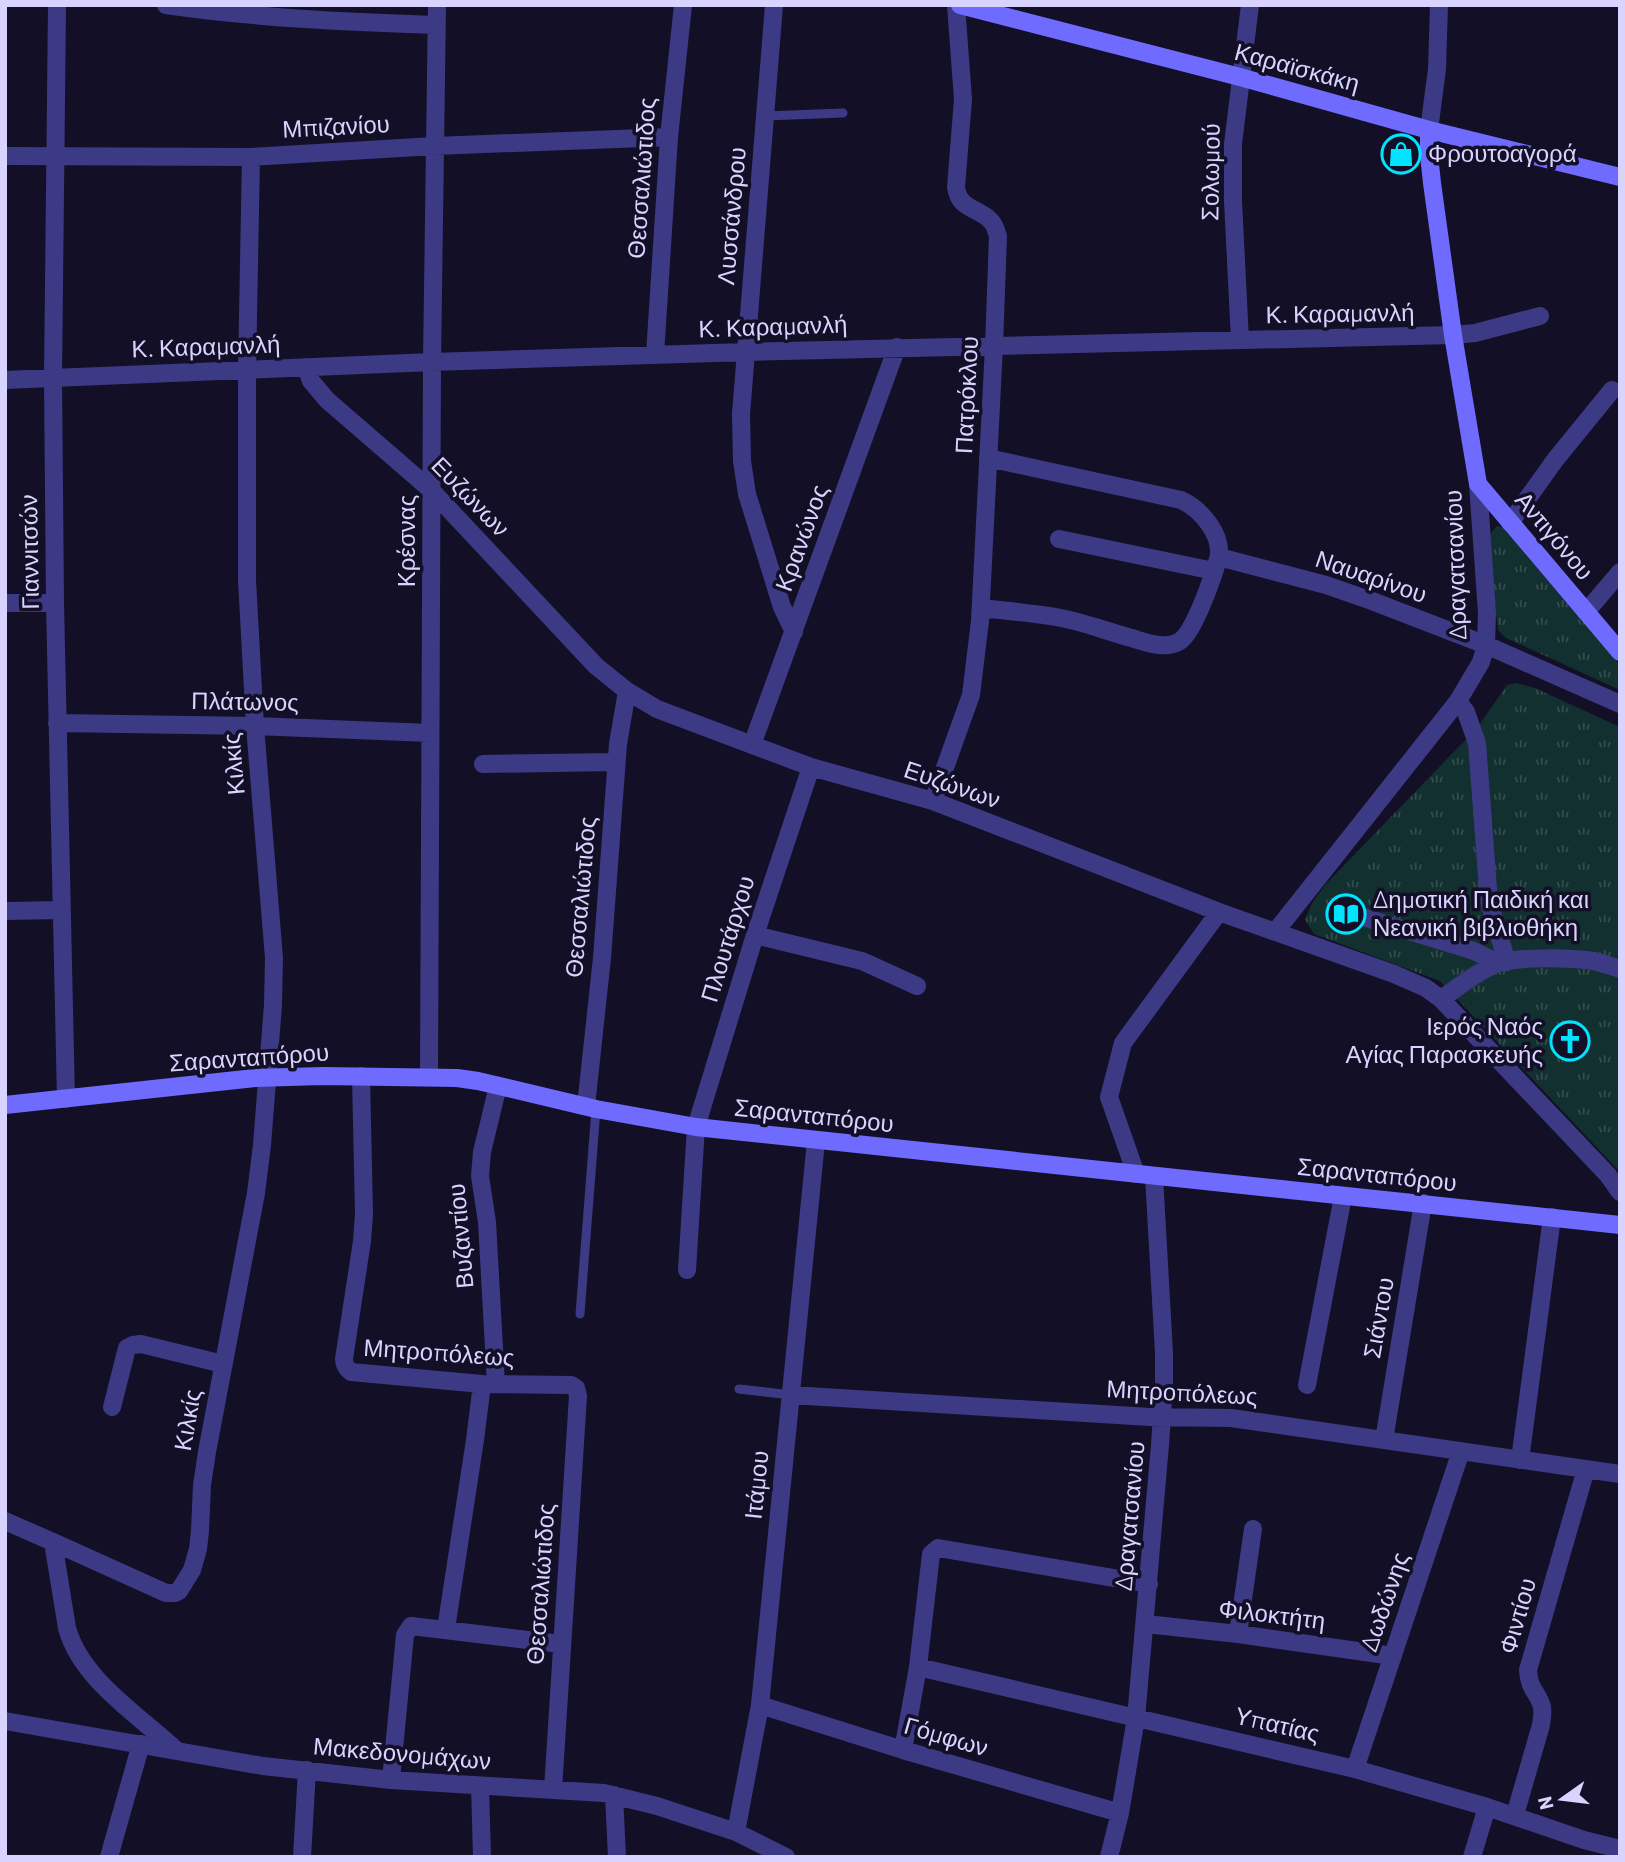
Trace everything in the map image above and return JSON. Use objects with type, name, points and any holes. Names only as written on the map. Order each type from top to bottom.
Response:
[{"type":"street","name":"Γιαννιτσών","points":[[57,5],[53,378],[57,723],[66,1099]]},
{"type":"street","points":[[166,5],[284,19],[436,25]]},
{"type":"street","name":"Κρέσνας","points":[[429,1077],[436,5]]},
{"type":"street","name":"Θεσσαλιώτιδος","points":[[654,355],[668,137],[683,5]]},
{"type":"street","name":"Λυσσάνδρου","points":[[774,5],[741,426],[747,494],[782,607],[794,632]]},
{"type":"street","name":"Καραϊσκάκη","points":[[958,5],[1240,77],[1429,130],[1620,177]]},
{"type":"street","name":"Πατρόκλου","points":[[933,801],[971,695],[981,608],[998,236],[991,220],[961,202],[957,195],[963,99],[958,5]]},
{"type":"street","name":"Σολωμού","points":[[1240,341],[1233,144],[1250,5]]},
{"type":"street","points":[[1429,130],[1439,49],[1439,5]]},
{"type":"street","name":"Δραγατσανίου","points":[[1276,931],[1458,701],[1481,662],[1486,645],[1488,612],[1478,484],[1453,335],[1432,183],[1429,130]]},
{"type":"street","name":"Μπιζανίου","points":[[5,156],[251,156],[668,137]]},
{"type":"street","name":"Κιλκίς","points":[[53,1542],[166,1593],[179,1591],[192,1570],[198,1549],[202,1485],[256,1193],[262,1145],[274,958],[255,726],[247,580],[251,156]]},
{"type":"street","name":"Κ. Καραμανλή","points":[[5,380],[746,352],[1453,335],[1475,333],[1541,316]]},
{"type":"street","name":"Κρανώνος","points":[[752,745],[897,348]]},
{"type":"street","name":"Ευζώνων","points":[[306,368],[312,381],[327,400],[431,490],[596,666],[628,691],[657,709],[811,767],[933,801],[1219,912],[1394,974],[1426,988],[1441,999],[1608,1175],[1620,1192]]},
{"type":"street","points":[[1510,523],[1555,460],[1612,390]]},
{"type":"street","points":[[981,608],[1063,618],[1150,643],[1171,645],[1178,643],[1194,623],[1216,564],[1219,546],[1213,530],[1199,511],[1181,500],[988,458]]},
{"type":"street","name":"Αντιγόνου","points":[[1478,484],[1620,652]]},
{"type":"street","name":"Ναυαρίνου","points":[[1059,539],[1326,584],[1486,645],[1620,704]]},
{"type":"street","points":[[1586,612],[1620,572]]},
{"type":"street","points":[[5,603],[55,603]]},
{"type":"street","name":"Θεσσαλιώτιδος","points":[[591,1108],[616,762],[628,691]]},
{"type":"street","points":[[1458,701],[1466,712],[1477,743],[1489,902],[1502,963]]},
{"type":"street","name":"Πλάτωνος","points":[[57,723],[255,726],[430,733]]},
{"type":"street","points":[[483,764],[616,762]]},
{"type":"street","name":"Πλουτάρχου","points":[[687,1270],[696,1127],[754,935],[811,767]]},
{"type":"street","points":[[5,911],[61,911]]},
{"type":"street","name":"Δραγατσανίου","points":[[1109,1857],[1120,1813],[1136,1718],[1146,1624],[1164,1384],[1164,1327],[1145,1175],[1109,1097],[1124,1043],[1219,912]]},
{"type":"street","points":[[1363,917],[1474,951],[1502,963]]},
{"type":"street","points":[[754,935],[862,961],[917,986]]},
{"type":"street","points":[[1441,999],[1473,976],[1502,963],[1595,961],[1620,969]]},
{"type":"street","name":"Μητροπόλεως","points":[[361,1076],[362,1241],[344,1365],[351,1372],[489,1384],[571,1385]]},
{"type":"street","name":"Σαρανταπόρου","points":[[5,1105],[267,1077],[468,1079],[591,1108],[696,1127],[1620,1225]]},
{"type":"street","name":"Βυζαντίου","points":[[446,1629],[475,1440],[489,1384],[487,1222],[480,1175],[482,1152],[498,1086]]},
{"type":"street","name":"Ιτάμου","points":[[736,1832],[760,1705],[816,1141]]},
{"type":"street","points":[[1307,1385],[1343,1196]]},
{"type":"street","name":"Σιάντου","points":[[1384,1440],[1423,1203]]},
{"type":"street","points":[[1520,1460],[1552,1217]]},
{"type":"street","name":"Κιλκίς","points":[[112,1407],[127,1348],[133,1345],[141,1344],[223,1364]]},
{"type":"street","name":"Θεσσαλιώτιδος","points":[[553,1790],[578,1396],[576,1388],[571,1385]]},
{"type":"street","name":"Μητροπόλεως","points":[[791,1395],[1162,1417],[1231,1418],[1620,1474]]},
{"type":"street","name":"Δωδώνης","points":[[1355,1769],[1461,1451]]},
{"type":"street","name":"Φιντίου","points":[[1515,1815],[1542,1714],[1541,1705],[1530,1685],[1528,1670],[1586,1469]]},
{"type":"street","points":[[5,1521],[53,1542],[67,1628],[77,1654],[109,1690],[176,1751]]},
{"type":"street","points":[[1237,1634],[1253,1529]]},
{"type":"street","points":[[902,1751],[918,1667],[930,1554],[938,1548],[1149,1584]]},
{"type":"street","name":"Φιλοκτήτη","points":[[1146,1624],[1393,1656]]},
{"type":"street","points":[[391,1780],[405,1635],[411,1626],[561,1644]]},
{"type":"street","name":"Υπατίας","points":[[918,1667],[1355,1769],[1515,1815],[1584,1840],[1620,1849]]},
{"type":"street","name":"Γόμφων","points":[[760,1705],[902,1751],[1120,1813]]},
{"type":"street","name":"Μακεδονομάχων","points":[[5,1721],[230,1761],[391,1780],[614,1795],[736,1832],[786,1857]]},
{"type":"street","points":[[109,1857],[141,1744]]},
{"type":"street","points":[[302,1857],[307,1770]]},
{"type":"street","points":[[480,1786],[482,1857]]},
{"type":"street","points":[[614,1795],[617,1857]]},
{"type":"street","points":[[1472,1857],[1486,1807]]},
{"type":"lane","points":[[765,116],[843,113]]},
{"type":"lane","name":"Θεσσαλιώτιδος","points":[[580,1314],[591,1108]]},
{"type":"lane","name":"Μητροπόλεως","points":[[739,1389],[791,1395]]},
{"type":"green space","points":[[1497,526],[1502,527],[1620,665],[1620,690],[1506,638],[1498,630],[1488,542],[1489,535]]},
{"type":"green space","points":[[1517,683],[1535,688],[1620,727],[1620,1172],[1440,981],[1314,934],[1305,920],[1312,903],[1325,885],[1477,728],[1507,685]]},
{"type":"place","name":"Φρουτοαγορά","points":[[1401,154]]},
{"type":"place","name":"Δημοτική Παιδική και Νεανική βιβλιοθήκη","points":[[1346,914]]},
{"type":"place","name":"Ιερός Ναός Αγίας Παρασκευής","points":[[1570,1041]]}]
